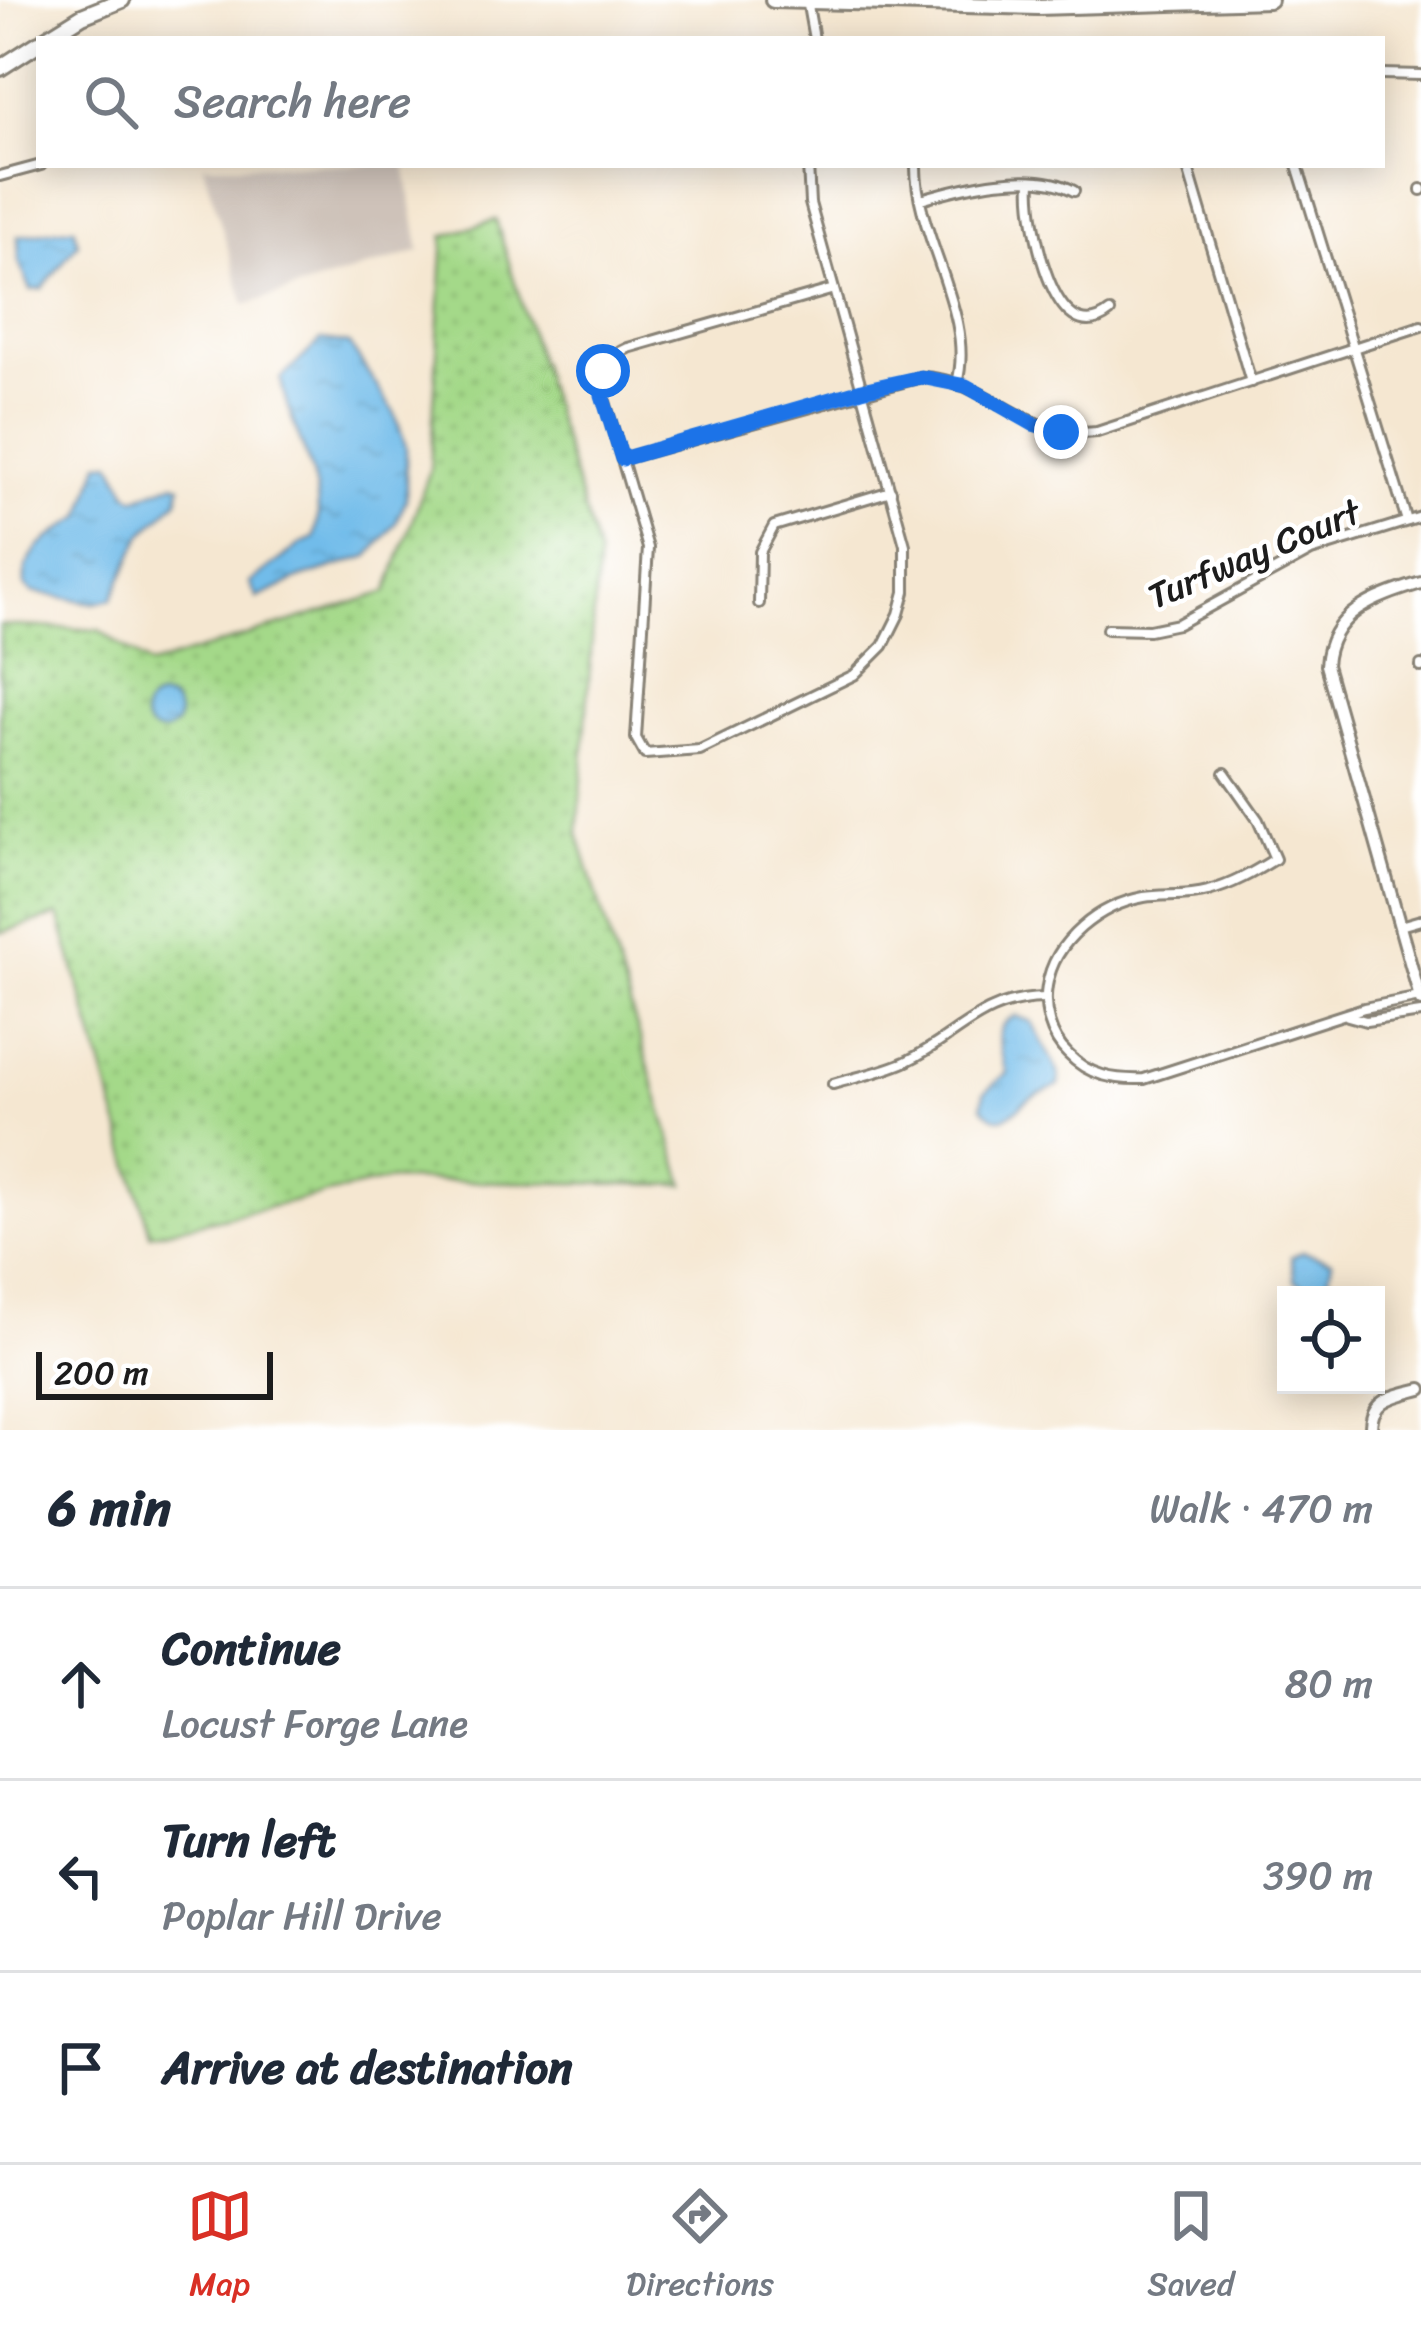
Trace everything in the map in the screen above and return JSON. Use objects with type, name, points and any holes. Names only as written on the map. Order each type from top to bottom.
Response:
[{"type":"highway","points":[[50,36],[122,0]]},
{"type":"highway","points":[[773,0],[1037,7],[1269,0]]},
{"type":"highway","points":[[0,68],[36,45]]},
{"type":"street","points":[[807,1],[813,36]]},
{"type":"street","points":[[1385,74],[1421,75]]},
{"type":"street","points":[[0,176],[36,166]]},
{"type":"street","points":[[808,168],[810,203],[891,490],[905,544],[905,592],[892,631],[871,659],[839,685],[714,745],[688,753],[645,754],[635,737],[648,548],[601,383],[605,366],[617,353],[834,289]]},
{"type":"street","points":[[916,168],[961,347],[957,383]]},
{"type":"street","points":[[1187,168],[1251,382]]},
{"type":"street","points":[[1298,168],[1407,521]]},
{"type":"street","points":[[1031,183],[1031,208],[1058,303],[1079,321],[1110,312]]},
{"type":"street","points":[[921,199],[970,185],[1058,184],[1074,191]]},
{"type":"street","points":[[622,459],[921,377],[957,383],[1033,424],[1073,434],[1109,429],[1421,326]]},
{"type":"street","points":[[759,603],[760,552],[774,526],[891,490]]},
{"type":"street","name":"Turfway Court","points":[[1107,629],[1149,630],[1178,624],[1311,551],[1421,517]]},
{"type":"street","points":[[1225,773],[1258,820],[1275,860],[1209,891],[1142,898],[1094,918],[1054,961],[1045,998],[1048,1020],[1069,1056],[1094,1073],[1116,1080],[1144,1078],[1364,1008],[1420,999],[1330,684],[1327,650],[1339,625],[1353,611],[1421,583]]},
{"type":"street","points":[[1400,926],[1421,920]]},
{"type":"street","points":[[832,1084],[907,1061],[984,1009],[1017,998],[1045,998]]},
{"type":"street","points":[[1346,1016],[1366,1021],[1421,1013]]},
{"type":"street","points":[[1372,1430],[1372,1414],[1379,1402],[1421,1389]]},
{"type":"shaded area","points":[[204,168],[406,168],[420,251],[245,305]]},
{"type":"green space","points":[[496,220],[598,556],[578,834],[685,1185],[389,1180],[150,1234],[59,915],[0,933],[0,625],[99,630],[150,666],[387,592],[430,470],[444,236]]},
{"type":"water","points":[[74,227],[78,243],[42,289],[31,290],[19,262],[18,236]]},
{"type":"water","points":[[321,340],[349,344],[395,414],[406,447],[406,500],[396,523],[369,556],[257,598],[250,583],[314,538],[318,518],[313,478],[281,379]]},
{"type":"water","points":[[112,462],[135,498],[174,483],[181,485],[178,500],[142,535],[112,599],[94,603],[32,592],[25,585],[25,573],[35,552],[82,517],[100,463]]},
{"type":"water","points":[[161,698],[173,703],[178,715],[173,727],[161,732],[149,727],[144,715],[149,703]]},
{"type":"water","points":[[1016,1016],[1032,1022],[1059,1074],[1059,1085],[1006,1117],[995,1118],[982,1106],[984,1093],[1007,1073],[1000,1032]]},
{"type":"water","points":[[1303,1252],[1332,1261],[1327,1285],[1305,1286],[1295,1280],[1291,1257]]},
{"type":"route","points":[[603,371],[602,395],[622,459],[921,377],[966,386],[1033,424],[1061,432]]}]
